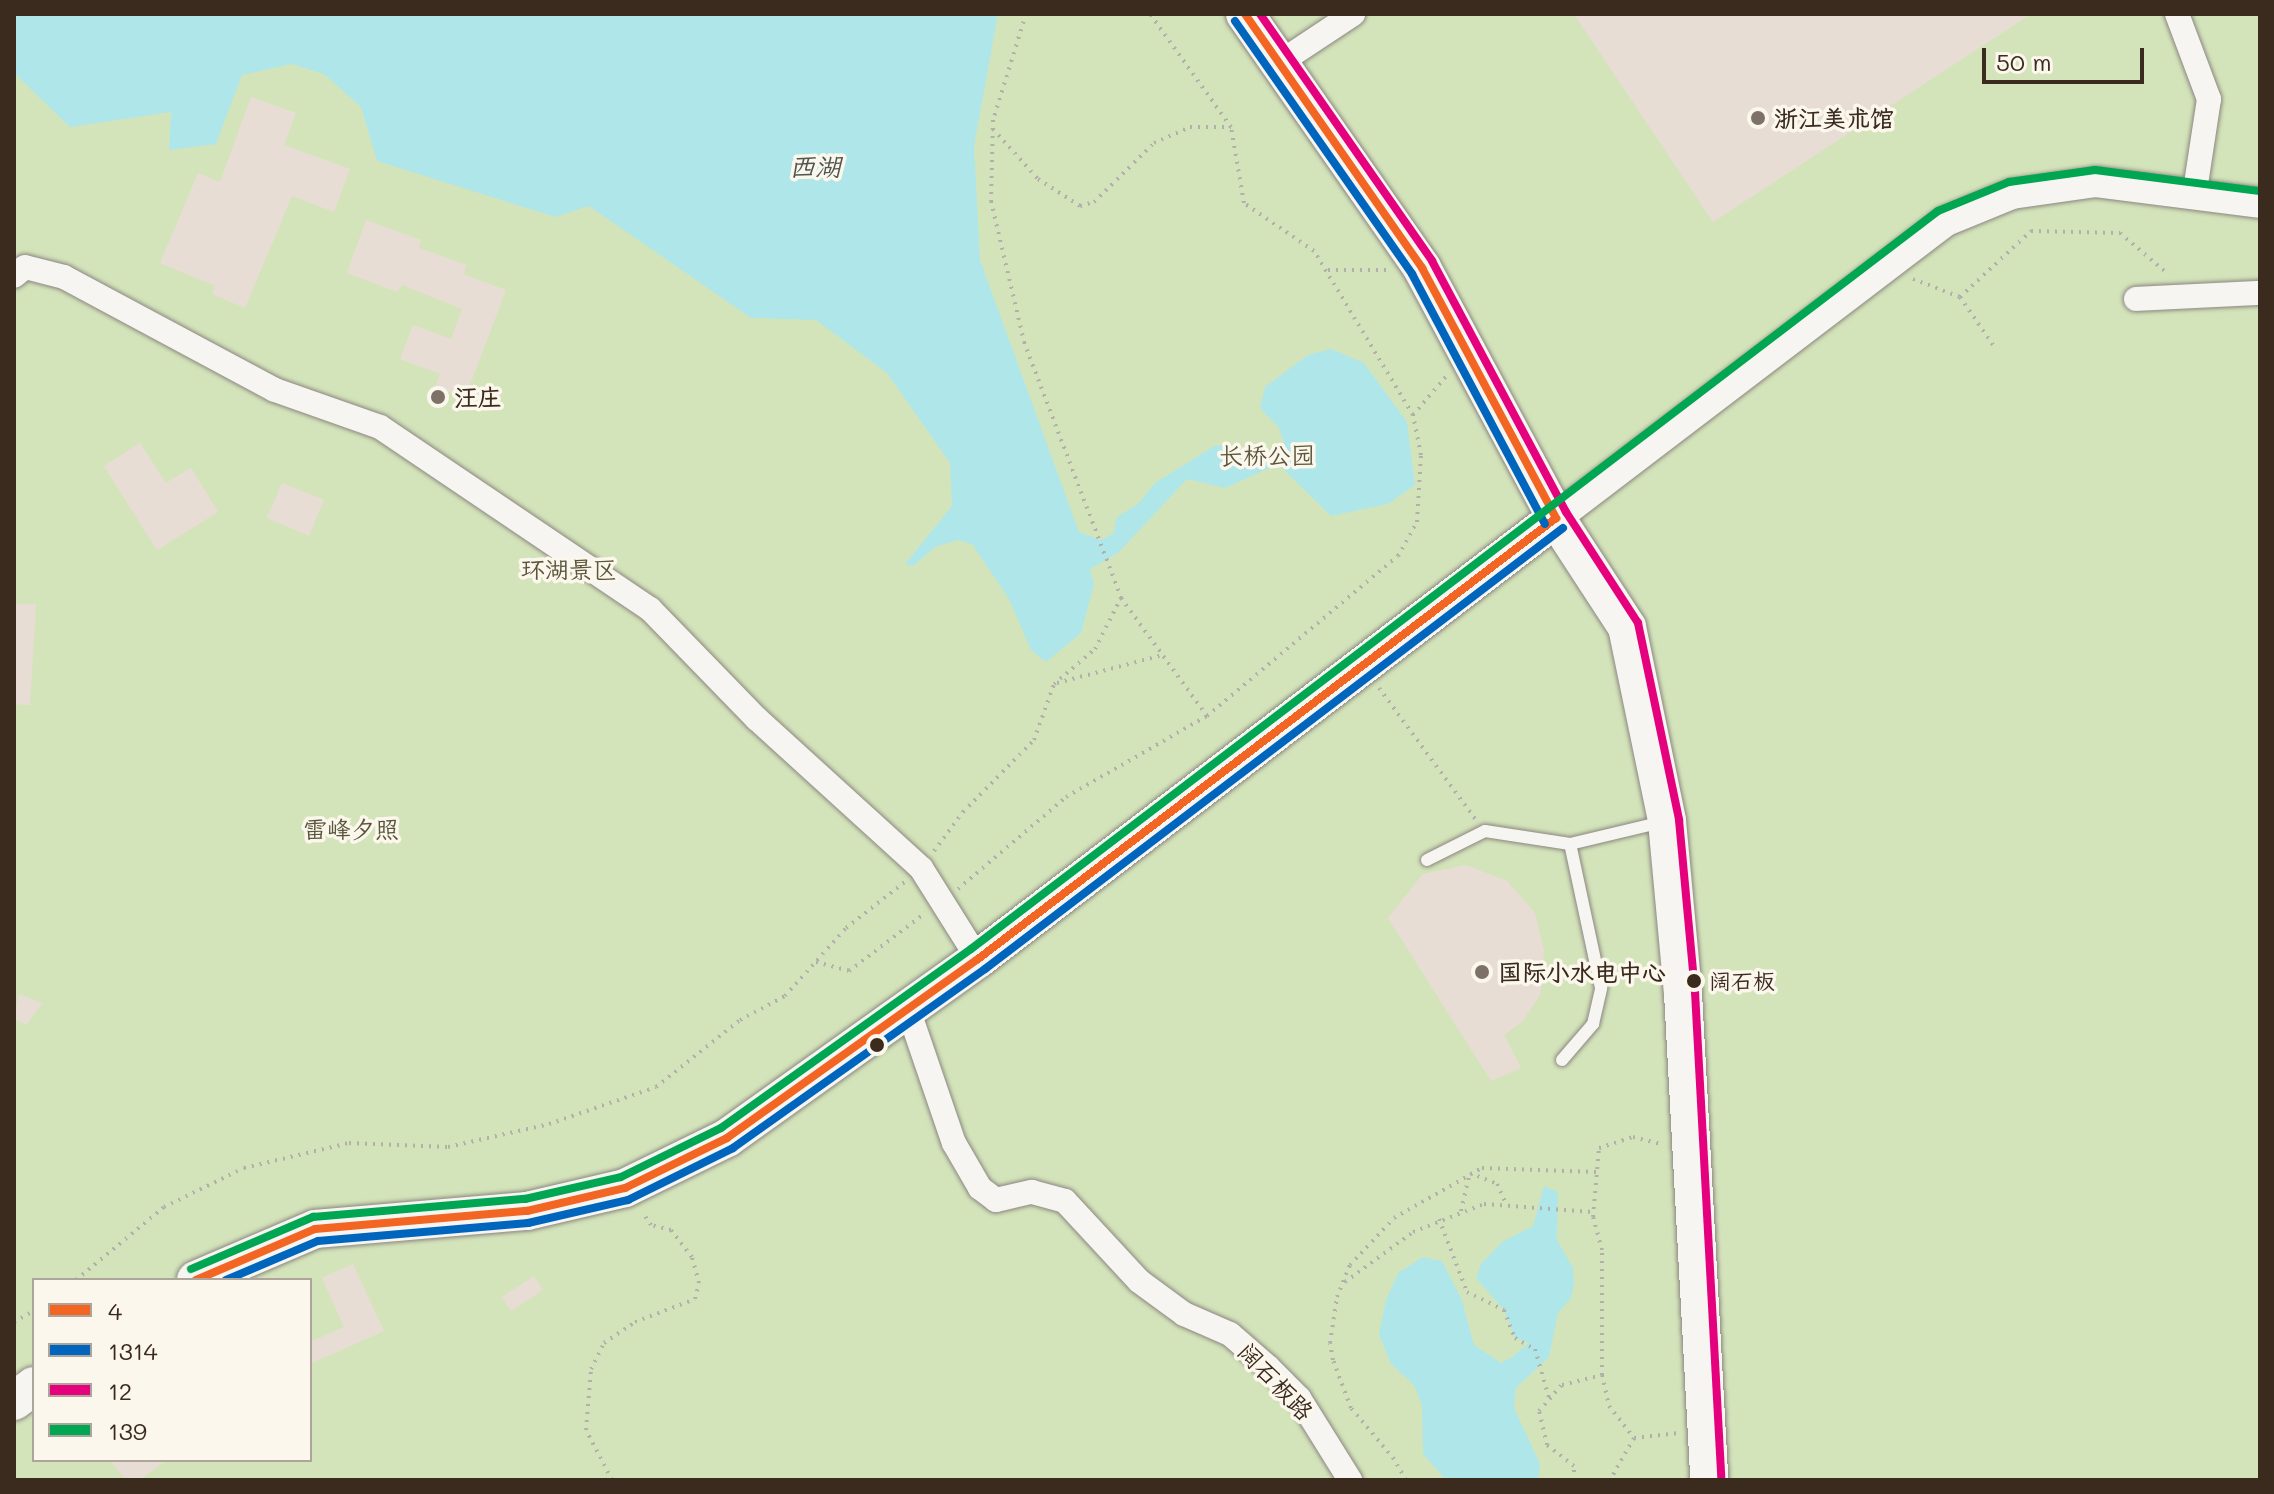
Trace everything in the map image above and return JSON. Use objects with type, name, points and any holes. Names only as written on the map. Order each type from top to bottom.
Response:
[{"type":"main road","points":[[1245,14],[1422,268],[1556,518],[1627,627],[1667,821],[1695,1152],[1709,1480]]},
{"type":"main road","points":[[201,1278],[315,1229],[527,1211],[625,1188],[727,1138],[978,959],[1556,518]]},
{"type":"main road","points":[[14,1401],[32,1388]]},
{"type":"street","points":[[1279,63],[1353,14]]},
{"type":"street","points":[[2177,14],[2209,99],[2195,191]]},
{"type":"street","points":[[1556,518],[1881,266],[1944,222],[2012,194],[2096,182],[2195,191],[2260,203]]},
{"type":"street","points":[[14,276],[25,267],[64,277],[275,390],[380,427],[650,609],[757,719],[921,868],[978,959]]},
{"type":"street","points":[[2136,299],[2260,293]]},
{"type":"street","name":"阔石板路","points":[[908,1009],[954,1143],[980,1188],[996,1200],[1032,1192],[1065,1201],[1139,1281],[1184,1314],[1230,1334],[1268,1367],[1299,1398],[1350,1480]]},
{"type":"lane","points":[[1427,860],[1485,831],[1570,844],[1667,821]]},
{"type":"lane","points":[[1562,1060],[1593,1024],[1601,988],[1570,844]]},
{"type":"path","points":[[1026,14],[993,129],[991,201],[1024,342],[1121,598],[1159,656],[1207,716]]},
{"type":"path","points":[[816,962],[849,971],[942,900],[1066,797],[1207,716],[1398,556],[1417,522],[1421,455],[1413,415],[1314,251],[1244,203],[1231,127],[1150,14]]},
{"type":"path","points":[[993,129],[1038,179],[1080,206],[1094,202],[1154,143],[1190,127],[1231,127]]},
{"type":"path","points":[[1960,297],[2031,231],[2120,233],[2194,296]]},
{"type":"path","points":[[1881,266],[1960,297],[1993,345]]},
{"type":"path","points":[[1328,270],[1422,268]]},
{"type":"path","points":[[1413,415],[1467,352]]},
{"type":"path","points":[[78,1278],[164,1207],[244,1168],[349,1143],[448,1147],[549,1124],[656,1087],[740,1020],[785,996],[846,928],[921,868],[963,812],[1034,740],[1054,684],[1095,649],[1121,598]]},
{"type":"path","points":[[1054,684],[1159,656]]},
{"type":"path","points":[[1363,665],[1485,831]]},
{"type":"path","points":[[1634,1438],[1609,1406],[1602,1375],[1604,1290],[1593,1212],[1599,1148],[1633,1137],[1695,1152]]},
{"type":"path","points":[[1406,1480],[1394,1459],[1364,1428],[1339,1383],[1330,1343],[1343,1283],[1367,1243],[1394,1218],[1470,1173],[1502,1165],[1597,1172]]},
{"type":"path","points":[[1470,1173],[1497,1184],[1506,1204]]},
{"type":"path","points":[[1461,1211],[1470,1173]]},
{"type":"path","points":[[612,1480],[586,1430],[591,1369],[604,1343],[635,1322],[695,1299],[699,1283],[692,1257],[671,1230],[651,1225],[643,1216],[651,1176]]},
{"type":"path","points":[[1343,1283],[1439,1219],[1461,1211],[1506,1204],[1593,1212]]},
{"type":"path","points":[[1439,1219],[1467,1292],[1504,1310],[1515,1338],[1535,1349],[1549,1398]]},
{"type":"path","points":[[14,1322],[32,1312]]},
{"type":"path","points":[[1574,1480],[1574,1466],[1547,1445],[1539,1411],[1562,1385],[1602,1375]]},
{"type":"path","points":[[1634,1438],[1707,1430]]},
{"type":"path","points":[[1610,1480],[1634,1438]]},
{"type":"green space","points":[[14,14],[2260,14],[2260,1480],[14,1480]]},
{"type":"water","name":"西湖","points":[[14,14],[998,14],[974,146],[980,260],[1079,532],[1100,540],[1113,534],[1117,517],[1138,504],[1155,483],[1216,445],[1262,453],[1285,446],[1279,428],[1260,408],[1265,387],[1308,355],[1331,349],[1364,363],[1407,422],[1415,485],[1388,504],[1331,516],[1278,464],[1225,488],[1187,479],[1118,553],[1090,569],[1094,584],[1081,633],[1046,662],[1031,650],[1009,599],[972,544],[958,540],[935,547],[913,566],[905,564],[952,506],[950,463],[887,373],[816,320],[751,318],[589,206],[555,217],[377,161],[361,107],[324,74],[292,64],[242,75],[216,144],[169,150],[171,112],[70,127],[14,73]]},
{"type":"water","points":[[1544,1186],[1558,1192],[1557,1240],[1573,1268],[1574,1284],[1571,1298],[1558,1313],[1549,1357],[1516,1388],[1514,1408],[1540,1464],[1538,1480],[1446,1480],[1423,1454],[1422,1405],[1414,1385],[1391,1364],[1379,1334],[1386,1300],[1398,1273],[1423,1257],[1442,1261],[1462,1300],[1474,1345],[1501,1363],[1512,1357],[1529,1343],[1515,1338],[1504,1310],[1476,1278],[1481,1264],[1502,1242],[1533,1226]]},
{"type":"building","name":"浙江美术馆","points":[[1574,14],[2031,14],[1713,222]]},
{"type":"building","points":[[251,97],[296,113],[284,145],[350,169],[334,212],[292,196],[245,308],[212,294],[215,286],[160,263],[198,173],[220,182]]},
{"type":"building","points":[[366,220],[421,240],[419,248],[467,265],[463,274],[506,290],[465,398],[435,387],[440,374],[400,359],[413,325],[451,339],[462,309],[402,285],[397,292],[347,273]]},
{"type":"building","points":[[140,443],[166,483],[191,468],[218,512],[157,550],[104,466]]},
{"type":"building","points":[[282,483],[324,500],[309,536],[267,518]]},
{"type":"building","points":[[14,604],[36,604],[30,705],[14,704]]},
{"type":"building","name":"国际小水电中心","points":[[1466,865],[1507,881],[1535,913],[1544,951],[1541,993],[1522,1022],[1504,1035],[1521,1068],[1491,1081],[1388,918],[1423,874]]},
{"type":"building","points":[[19,994],[42,1003],[26,1025],[14,1019]]},
{"type":"building","points":[[353,1264],[384,1331],[312,1363],[312,1341],[344,1327],[322,1278]]},
{"type":"building","points":[[534,1276],[543,1290],[511,1311],[502,1297]]},
{"type":"building","points":[[112,1462],[163,1462],[140,1480],[126,1480]]},
{"type":"transit line","name":"4","points":[[1245,14],[1422,268],[1556,518]]},
{"type":"transit line","name":"12","points":[[1260,14],[1432,261],[1566,512],[1638,623],[1679,820],[1695,992],[1721,1479]]},
{"type":"transit line","name":"1314","points":[[1235,21],[1412,274],[1545,524]]},
{"type":"transit line","name":"139","points":[[191,1269],[313,1217],[525,1199],[621,1177],[721,1128],[971,949],[1938,211],[2009,182],[2095,170],[2260,191]]},
{"type":"transit line","name":"4","points":[[201,1278],[315,1229],[527,1211],[625,1188],[727,1138],[978,959],[1556,518]]},
{"type":"transit line","name":"1314","points":[[231,1278],[318,1241],[528,1223],[628,1200],[733,1148],[985,969],[1563,528]]},
{"type":"place","name":"浙江美术馆","points":[[1758,118]]},
{"type":"place","name":"汪庄","points":[[438,397]]},
{"type":"place","name":"国际小水电中心","points":[[1482,972]]},
{"type":"place","name":"阔石板","points":[[1694,981]]},
{"type":"park label","name":"长桥公园","points":[[1267,455]]},
{"type":"park label","name":"环湖景区","points":[[569,569]]},
{"type":"park label","name":"雷峰夕照","points":[[351,829]]}]
